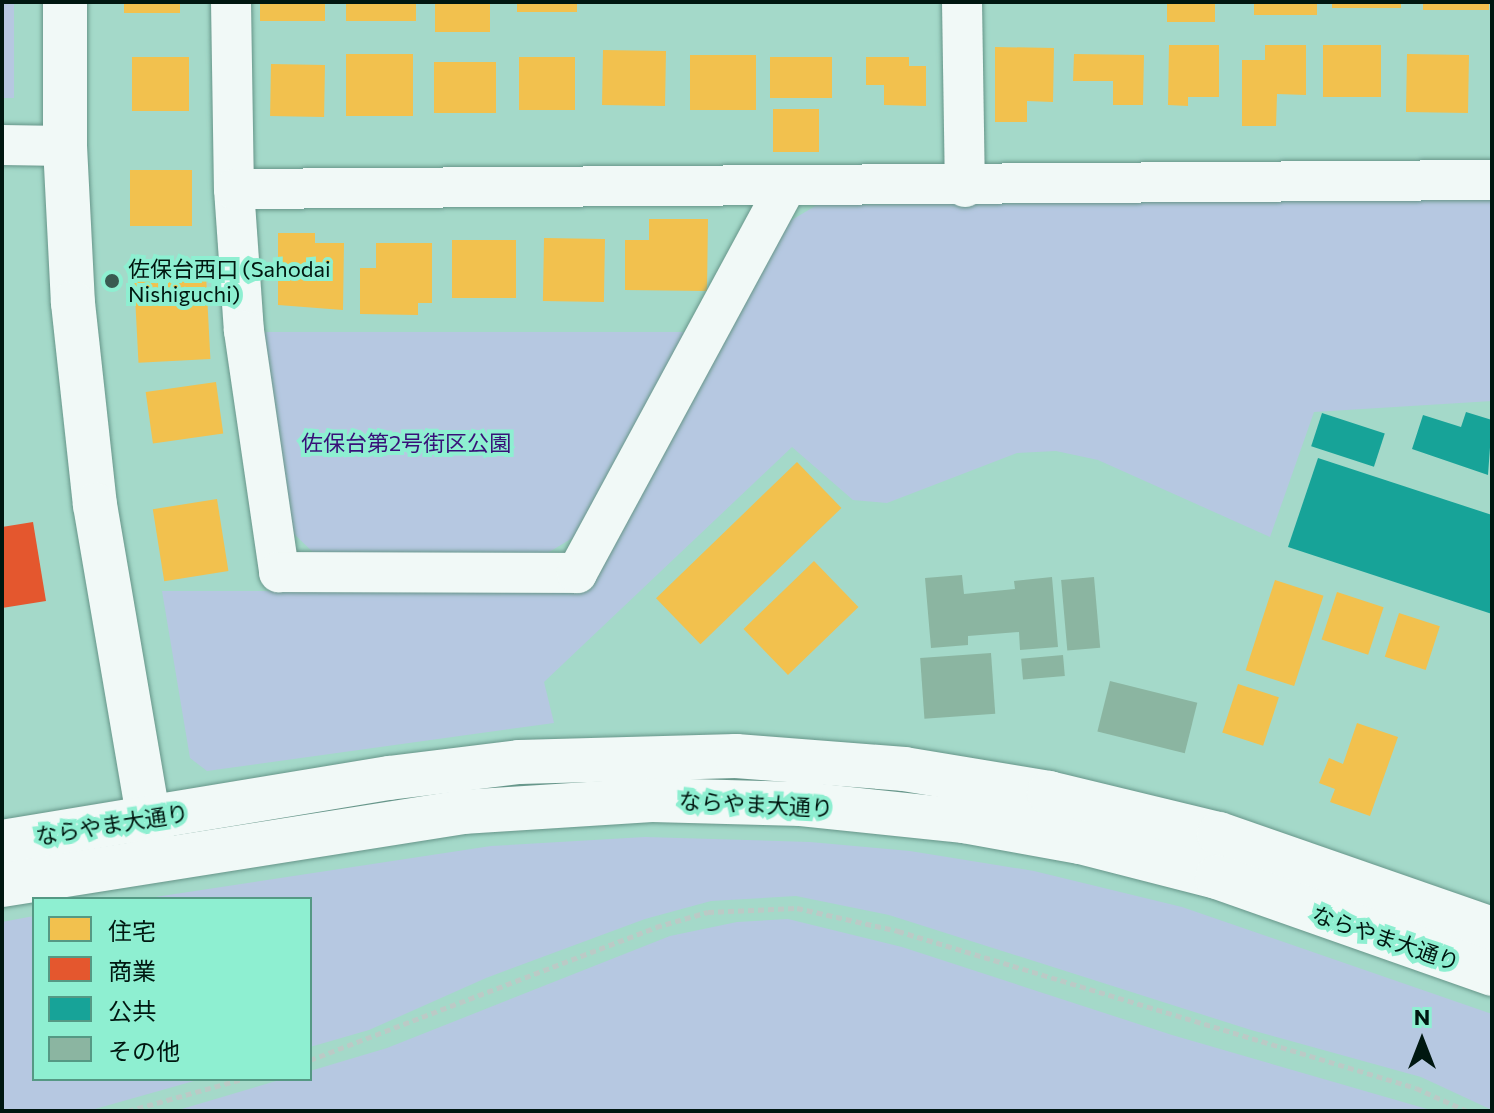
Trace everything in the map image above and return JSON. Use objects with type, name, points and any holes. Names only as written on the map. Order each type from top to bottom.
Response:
[{"type":"street","points":[[65,2],[65,146],[73,303],[95,505],[152,838]]},
{"type":"street","points":[[231,2],[234,189],[244,331],[279,572],[577,573],[786,187]]},
{"type":"street","points":[[962,2],[965,187]]},
{"type":"street","points":[[2,145],[65,146]]},
{"type":"street","points":[[234,189],[965,187],[1492,180]]},
{"type":"street","name":"ならやま大通り","points":[[2,885],[152,838],[389,778],[519,762],[655,756],[818,761],[1049,793],[1219,834],[1492,929]]},
{"type":"street","name":"ならやま大通り","points":[[2,842],[152,838],[568,802],[801,804],[964,821],[1080,842],[1217,877],[1492,974]]},
{"type":"path","points":[[312,1059],[656,927],[708,912],[797,908],[898,931],[1416,1088],[1467,1111]]},
{"type":"path","points":[[128,1111],[235,1081]]},
{"type":"green space","points":[[2,2],[14,2],[14,98],[2,98]]},
{"type":"green space","points":[[1492,199],[1492,401],[1314,412],[1270,537],[1098,460],[1056,451],[1017,453],[887,503],[853,500],[792,447],[544,682],[554,723],[207,771],[190,758],[162,591],[588,591],[790,221],[817,205]]},
{"type":"green space","name":"佐保台第2号街区公園","points":[[263,332],[687,332],[574,537],[546,554],[317,556],[293,533]]},
{"type":"green space","points":[[645,837],[810,842],[910,851],[1034,871],[1182,907],[1492,1014],[1492,1110],[1421,1077],[1251,1030],[889,915],[796,896],[711,901],[645,919],[486,978],[369,1030],[312,1046],[312,897],[155,897],[491,846]]},
{"type":"green space","points":[[32,916],[32,1081],[194,1081],[88,1111],[2,1111],[2,922]]},
{"type":"green space","points":[[788,919],[902,947],[1172,1035],[1434,1111],[175,1111],[276,1081],[312,1081],[312,1070],[387,1048],[670,936],[737,922]]},
{"type":"building: 住宅","points":[[124,2],[180,2],[180,13],[124,13]]},
{"type":"building: 住宅","points":[[260,2],[325,2],[325,21],[260,21]]},
{"type":"building: 住宅","points":[[346,2],[416,2],[416,21],[346,21]]},
{"type":"building: 住宅","points":[[435,2],[490,2],[490,32],[435,32]]},
{"type":"building: 住宅","points":[[517,2],[577,2],[577,12],[517,12]]},
{"type":"building: 住宅","points":[[1167,2],[1215,2],[1215,22],[1167,22]]},
{"type":"building: 住宅","points":[[1254,2],[1317,2],[1317,15],[1254,15]]},
{"type":"building: 住宅","points":[[1332,2],[1401,2],[1401,8],[1332,8]]},
{"type":"building: 住宅","points":[[1423,2],[1489,2],[1489,10],[1423,10]]},
{"type":"building: 住宅","points":[[1169,45],[1219,45],[1219,97],[1188,97],[1188,106],[1168,105]]},
{"type":"building: 住宅","points":[[1265,45],[1306,45],[1306,95],[1277,94],[1276,126],[1242,126],[1242,60],[1265,60]]},
{"type":"building: 住宅","points":[[1323,45],[1381,45],[1381,97],[1323,97]]},
{"type":"building: 住宅","points":[[995,47],[1054,48],[1053,102],[1027,101],[1027,122],[995,122]]},
{"type":"building: 住宅","points":[[603,50],[666,51],[665,106],[602,105]]},
{"type":"building: 住宅","points":[[346,54],[413,54],[413,116],[346,116]]},
{"type":"building: 住宅","points":[[1074,54],[1144,55],[1143,105],[1113,105],[1113,81],[1073,81]]},
{"type":"building: 住宅","points":[[1407,54],[1469,55],[1468,113],[1406,112]]},
{"type":"building: 住宅","points":[[690,55],[756,55],[756,110],[690,110]]},
{"type":"building: 住宅","points":[[132,57],[189,57],[189,111],[132,111]]},
{"type":"building: 住宅","points":[[519,57],[575,57],[575,110],[519,110]]},
{"type":"building: 住宅","points":[[770,57],[832,57],[832,98],[770,98]]},
{"type":"building: 住宅","points":[[866,57],[909,57],[909,66],[926,66],[926,106],[884,105],[884,85],[866,85]]},
{"type":"building: 住宅","points":[[434,62],[496,62],[496,113],[434,113]]},
{"type":"building: 住宅","points":[[271,64],[325,65],[324,117],[270,116]]},
{"type":"building: 住宅","points":[[773,109],[819,109],[819,152],[773,152]]},
{"type":"building: 住宅","points":[[130,170],[192,170],[192,226],[130,226]]},
{"type":"building: 住宅","points":[[649,219],[708,219],[707,291],[625,290],[625,240],[649,240]]},
{"type":"building: 住宅","points":[[278,233],[315,233],[315,243],[344,243],[343,310],[278,305]]},
{"type":"building: 住宅","points":[[544,238],[605,239],[604,302],[543,301]]},
{"type":"building: 住宅","points":[[452,240],[516,240],[516,298],[452,298]]},
{"type":"building: 住宅","points":[[376,243],[432,243],[432,303],[418,303],[418,315],[360,314],[360,268],[376,268]]},
{"type":"building: 住宅","points":[[206,275],[210,359],[138,363],[134,279]]},
{"type":"building: 住宅","points":[[216,382],[223,433],[153,443],[146,392]]},
{"type":"building: 住宅","points":[[797,462],[841,508],[700,644],[656,598]]},
{"type":"building: 住宅","points":[[217,499],[228,571],[164,581],[153,509]]},
{"type":"building: 住宅","points":[[814,561],[858,607],[788,675],[744,629]]},
{"type":"building: 住宅","points":[[1275,580],[1324,596],[1294,686],[1246,670]]},
{"type":"building: 住宅","points":[[1337,592],[1384,607],[1368,655],[1322,640]]},
{"type":"building: 住宅","points":[[1399,613],[1440,626],[1426,670],[1385,657]]},
{"type":"building: 住宅","points":[[1238,684],[1279,697],[1263,746],[1222,733]]},
{"type":"building: 住宅","points":[[1357,723],[1398,737],[1370,816],[1330,802],[1335,789],[1319,783],[1329,758],[1343,764]]},
{"type":"building: 商業","points":[[33,522],[46,601],[2,608],[2,527]]},
{"type":"building: 公共","points":[[1466,412],[1492,420],[1488,475],[1412,449],[1423,415],[1461,427]]},
{"type":"building: 公共","points":[[1322,413],[1385,433],[1374,467],[1311,446]]},
{"type":"building: 公共","points":[[1318,458],[1492,515],[1492,614],[1288,547]]},
{"type":"building: その他","points":[[962,575],[964,594],[1015,589],[1014,581],[1052,577],[1058,647],[1020,650],[1019,632],[968,636],[968,645],[931,648],[925,578]]},
{"type":"building: その他","points":[[1094,577],[1100,648],[1067,651],[1061,580]]},
{"type":"building: その他","points":[[991,653],[995,714],[924,719],[920,658]]},
{"type":"building: その他","points":[[1063,655],[1065,676],[1023,680],[1021,659]]},
{"type":"building: その他","points":[[1110,681],[1197,703],[1185,753],[1097,731]]},
{"type":"place","name":"佐保台西口 (Sahodai Nishiguchi)","points":[[112,281]]}]
